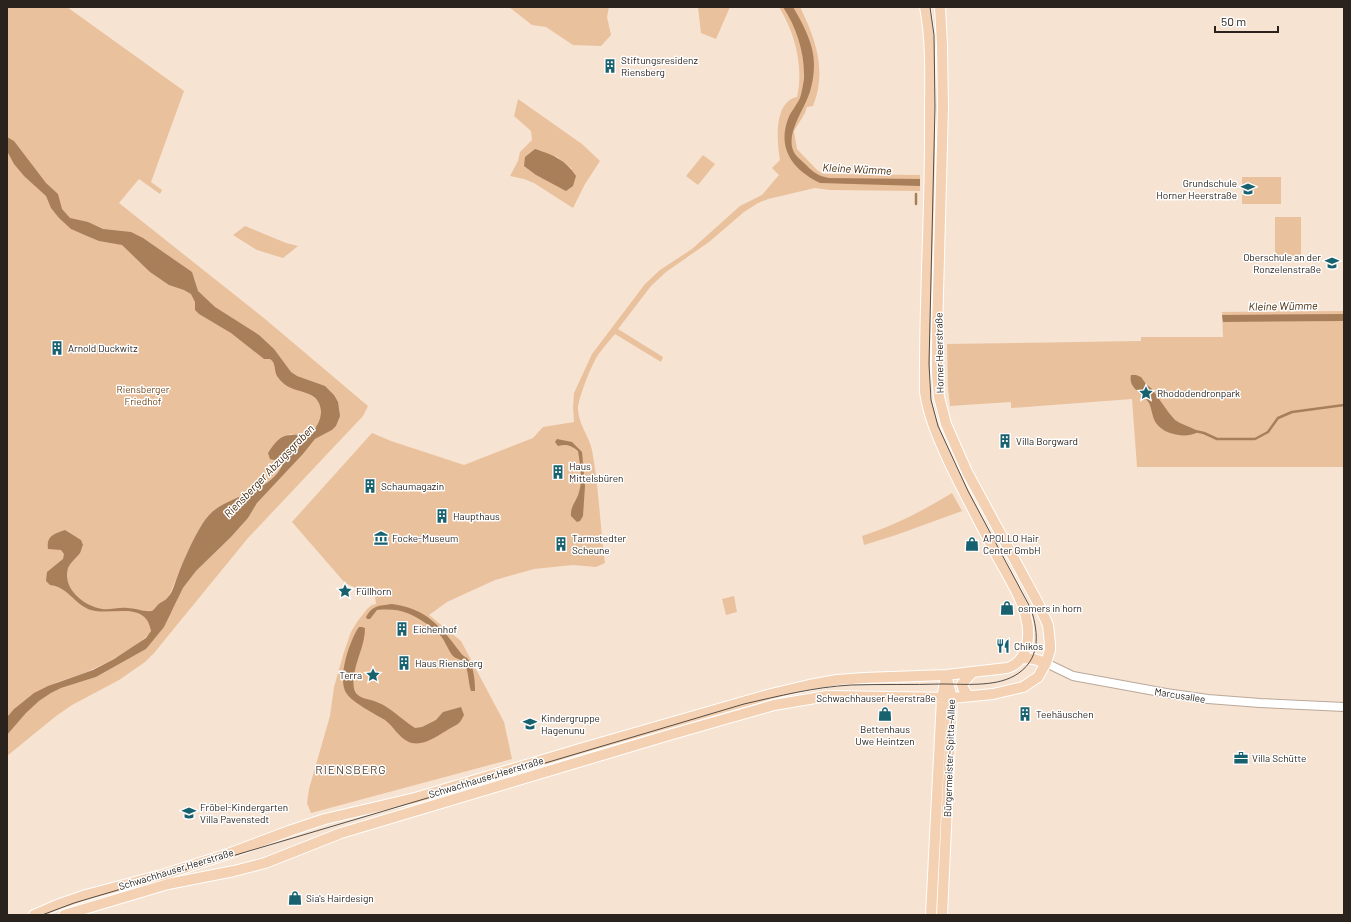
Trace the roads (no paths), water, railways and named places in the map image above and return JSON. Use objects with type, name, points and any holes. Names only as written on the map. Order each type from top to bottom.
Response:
[{"type":"main road","name":"Horner Heerstraße","points":[[925,7],[930,52],[930,147],[925,392],[927,406],[934,429],[966,497],[1026,615],[1028,634],[1021,658]]},
{"type":"main road","name":"Horner Heerstraße","points":[[940,7],[943,107],[937,331],[937,374],[939,397],[946,424],[968,472],[1038,603],[1048,625],[1050,644],[1050,650],[1046,663],[1038,677],[1023,687],[994,694],[952,698]]},
{"type":"main road","name":"Marcusallee","points":[[1021,658],[1046,663]]},
{"type":"main road","points":[[946,675],[1007,668],[1014,666],[1021,658]]},
{"type":"main road","points":[[968,696],[962,684],[972,673]]},
{"type":"main road","name":"Bürgermeister-Spitta-Allee","points":[[942,915],[952,698],[946,675]]},
{"type":"main road","name":"Bürgermeister-Spitta-Allee","points":[[931,915],[942,698],[946,675]]},
{"type":"main road","name":"Schwachhauser Heerstraße","points":[[34,915],[86,895],[165,874],[228,854],[325,819],[415,798],[660,725],[771,694],[837,680],[946,675]]},
{"type":"main road","name":"Schwachhauser Heerstraße","points":[[64,915],[168,884],[265,863],[341,833],[662,737],[774,706],[827,696],[952,698]]},
{"type":"street","name":"Marcusallee","points":[[1046,663],[1073,676],[1166,693],[1208,699],[1344,707]]},
{"type":"waterway","points":[[916,194],[916,204]]},
{"type":"waterway","points":[[1195,431],[1217,439],[1255,439],[1268,432],[1278,418],[1292,412],[1344,405]]},
{"type":"tram line","points":[[42,915],[74,903],[744,704],[797,692],[838,686],[970,684],[998,682],[1006,680],[1023,670],[1029,663],[1036,646],[1036,628],[1031,609],[968,491],[938,426],[931,400],[929,364],[935,107],[934,35],[930,7]]},
{"type":"place","name":"Stiftungsresidenz Riensberg","points":[[610,66]]},
{"type":"place","name":"Grundschule Horner Heerstraße","points":[[1248,189]]},
{"type":"place","name":"Oberschule an der Ronzelenstraße","points":[[1332,263]]},
{"type":"place","name":"Arnold Duckwitz","points":[[57,348]]},
{"type":"place","name":"Rhododendronpark","points":[[1146,393]]},
{"type":"place","name":"Villa Borgward","points":[[1005,441]]},
{"type":"place","name":"Haus Mittelsbüren","points":[[558,472]]},
{"type":"place","name":"Schaumagazin","points":[[370,486]]},
{"type":"place","name":"Haupthaus","points":[[442,516]]},
{"type":"place","name":"Focke-Museum","points":[[381,538]]},
{"type":"place","name":"Tarmstedter Scheune","points":[[561,544]]},
{"type":"place","name":"APOLLO Hair Center GmbH","points":[[972,544]]},
{"type":"place","name":"Füllhorn","points":[[345,591]]},
{"type":"place","name":"osmers in horn","points":[[1007,608]]},
{"type":"place","name":"Eichenhof","points":[[402,629]]},
{"type":"place","name":"Chikos","points":[[1003,646]]},
{"type":"place","name":"Haus Riensberg","points":[[404,663]]},
{"type":"place","name":"Terra","points":[[373,675]]},
{"type":"place","name":"Bettenhaus Uwe Heintzen","points":[[885,714]]},
{"type":"place","name":"Teehäuschen","points":[[1025,714]]},
{"type":"place","name":"Kindergruppe Hagenunu","points":[[530,724]]},
{"type":"place","name":"Villa Schütte","points":[[1241,758]]},
{"type":"place","name":"Fröbel-Kindergarten Villa Pavenstedt","points":[[189,813]]},
{"type":"place","name":"Sia's Hairdesign","points":[[295,898]]},
{"type":"district","name":"RIENSBERG","points":[[351,770]]},
{"type":"water label","name":"Kleine Wümme","points":[[857,169]]},
{"type":"water label","name":"Kleine Wümme","points":[[1283,306]]},
{"type":"water label","name":"Riensberger Abzugsgraben","points":[[269,471]]},
{"type":"park label","name":"Riensberger Friedhof","points":[[143,394]]}]
